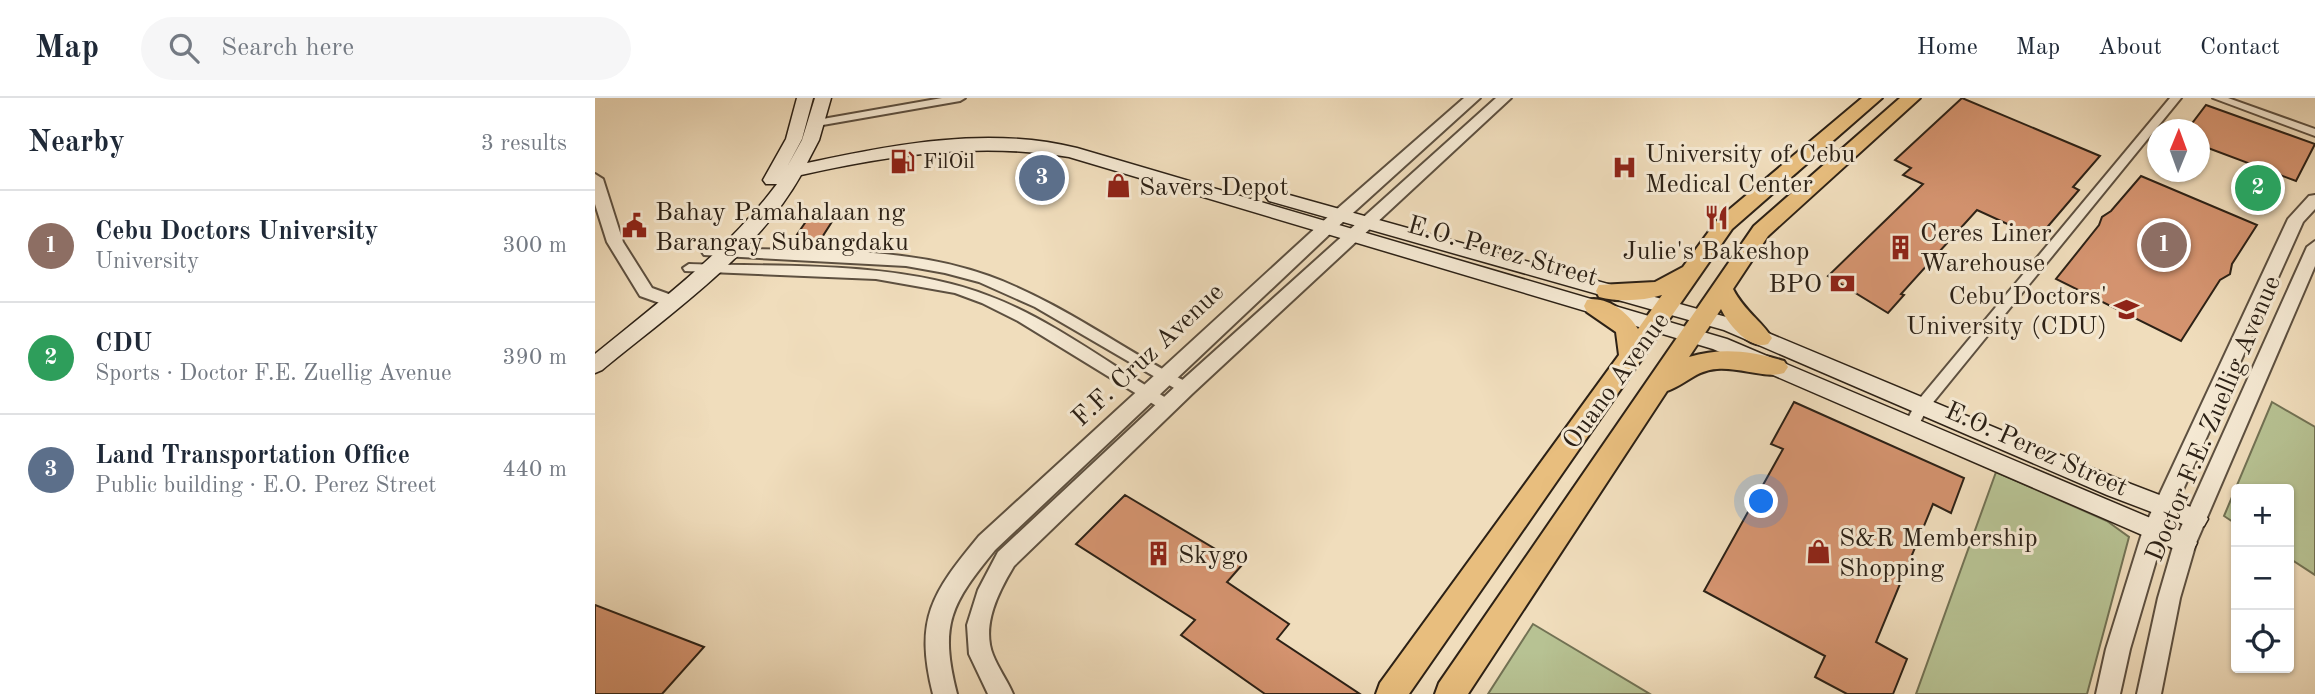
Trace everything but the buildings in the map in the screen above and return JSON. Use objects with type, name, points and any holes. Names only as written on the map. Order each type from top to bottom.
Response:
[{"type":"highway","name":"Ouano Avenue","points":[[1391,694],[1725,224],[1873,98]]},
{"type":"highway","name":"Ouano Avenue","points":[[1450,694],[1761,231],[1901,100]]},
{"type":"highway","points":[[1601,298],[1661,289],[1676,282],[1697,264]]},
{"type":"highway","points":[[1721,287],[1734,313],[1760,338]]},
{"type":"highway","points":[[1601,298],[1627,327],[1632,343],[1631,358]]},
{"type":"highway","points":[[1650,395],[1675,373],[1702,361],[1737,359],[1776,367]]},
{"type":"main road","points":[[789,166],[804,98]]},
{"type":"main road","points":[[595,365],[663,299],[708,261],[789,166],[817,124],[823,98]]},
{"type":"main road","name":"E.O. Perez Street","points":[[789,166],[895,149],[996,142],[1113,158],[1695,326],[1760,338],[1916,416],[2185,543]]},
{"type":"main road","points":[[595,346],[663,299]]},
{"type":"main road","name":"E.O. Perez Street","points":[[1695,326],[1720,344],[1776,367],[1916,416],[1997,436],[2115,488],[2196,519]]},
{"type":"street","points":[[817,124],[960,98]]},
{"type":"street","name":"F.F. Cruz Avenue","points":[[1001,694],[979,648],[981,618],[988,590],[1006,559],[1158,400],[1166,378],[1334,221],[1473,98]]},
{"type":"street","name":"F.F. Cruz Avenue","points":[[945,694],[936,654],[939,617],[957,579],[987,544],[1158,400],[1186,388],[1504,98]]},
{"type":"street","points":[[1916,416],[2176,98]]},
{"type":"street","points":[[2218,98],[2315,133]]},
{"type":"street","points":[[595,179],[615,242],[646,292],[663,299]]},
{"type":"street","name":"Doctor F.E. Zuellig Avenue","points":[[2108,694],[2118,649],[2154,530],[2296,219],[2315,200]]},
{"type":"street","name":"Doctor F.E. Zuellig Avenue","points":[[2150,694],[2169,598],[2185,543],[2315,247]]},
{"type":"street","points":[[708,261],[887,261],[950,269],[1018,292],[1186,388]]},
{"type":"street","points":[[708,261],[888,276],[966,293],[1000,306],[1158,400]]},
{"type":"green space","points":[[2272,402],[2315,427],[2315,575],[2294,561],[2294,484],[2237,484]]},
{"type":"green space","points":[[1996,472],[2107,521],[2129,537],[2087,694],[1916,694]]},
{"type":"green space","points":[[2231,499],[2231,521],[2224,516]]},
{"type":"green space","points":[[1533,624],[1650,694],[1488,694]]},
{"type":"place","name":"FilOil","points":[[903,161]]},
{"type":"place","name":"University of Cebu Medical Center","points":[[1625,168]]},
{"type":"place","name":"Land Transportation Office","points":[[1042,178]]},
{"type":"place","name":"Savers Depot","points":[[1119,186]]},
{"type":"place","name":"CDU","points":[[2258,188]]},
{"type":"place","name":"Julie's Bakeshop","points":[[1716,218]]},
{"type":"place","name":"Bahay Pamahalaan ng Barangay Subangdaku","points":[[635,226]]},
{"type":"place","name":"Cebu Doctors University","points":[[2164,245]]},
{"type":"place","name":"Ceres Liner Warehouse","points":[[1900,247]]},
{"type":"place","name":"BPO","points":[[1842,283]]},
{"type":"place","name":"Cebu Doctors' University (CDU)","points":[[2127,310]]},
{"type":"place","name":"S&R Membership Shopping","points":[[1819,552]]},
{"type":"place","name":"Skygo","points":[[1158,554]]}]
